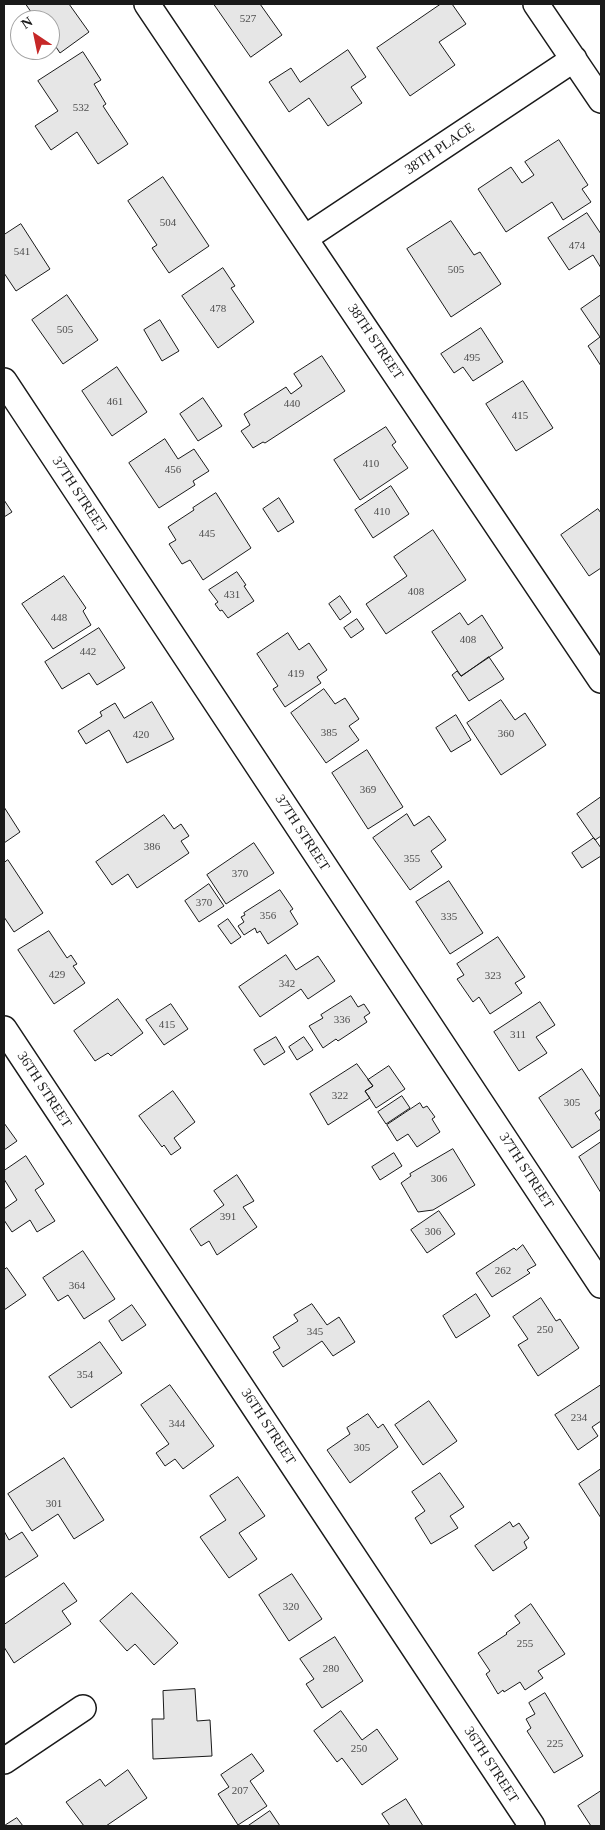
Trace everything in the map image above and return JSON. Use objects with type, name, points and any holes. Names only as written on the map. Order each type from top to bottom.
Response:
[{"type":"street","name":"38TH STREET","points":[[147,4],[601,680]]},
{"type":"street","points":[[536,4],[601,100]]},
{"type":"street","name":"38TH PLACE","points":[[305,238],[574,60]]},
{"type":"street","name":"37TH STREET","points":[[4,381],[601,1285]]},
{"type":"street","name":"36TH STREET","points":[[4,1029],[532,1826]]},
{"type":"street","points":[[4,1761],[83,1708]]},
{"type":"building","points":[[26,4],[69,4],[89,32],[60,53],[60,10],[30,10]]},
{"type":"building","points":[[214,4],[260,4],[282,35],[251,57]]},
{"type":"building","points":[[441,4],[452,4],[466,24],[439,42],[455,65],[410,96],[377,48]]},
{"type":"building","points":[[348,50],[366,77],[351,87],[362,103],[328,126],[309,98],[289,112],[269,82],[291,68],[300,82]]},
{"type":"building","points":[[83,52],[101,80],[94,84],[106,104],[103,106],[128,144],[98,164],[77,132],[51,150],[35,126],[58,111],[38,81]]},
{"type":"building","points":[[559,140],[588,185],[582,189],[591,202],[563,220],[552,202],[506,232],[478,189],[511,167],[522,183],[534,175],[525,162]]},
{"type":"building","points":[[163,177],[209,246],[169,273],[152,248],[157,245],[128,201]]},
{"type":"building","points":[[587,213],[601,234],[601,268],[593,255],[569,270],[548,238]]},
{"type":"building","points":[[451,221],[474,255],[480,252],[501,284],[451,317],[407,249]]},
{"type":"building","points":[[21,224],[50,269],[16,291],[4,273],[4,235]]},
{"type":"building","points":[[223,268],[235,286],[231,288],[254,322],[218,348],[182,296]]},
{"type":"building","points":[[67,295],[98,340],[63,364],[32,320]]},
{"type":"building","points":[[601,295],[601,366],[588,346],[600,337],[581,309]]},
{"type":"building","points":[[160,320],[179,351],[162,361],[144,330]]},
{"type":"building","points":[[481,328],[503,362],[473,381],[463,367],[454,373],[441,354]]},
{"type":"building","points":[[322,356],[345,391],[265,443],[263,442],[253,448],[241,431],[250,425],[244,414],[286,387],[291,394],[302,386],[294,374]]},
{"type":"building","points":[[117,367],[147,412],[112,436],[82,391]]},
{"type":"building","points":[[523,381],[553,428],[516,451],[486,404]]},
{"type":"building","points":[[203,398],[222,426],[198,441],[180,414]]},
{"type":"building","points":[[386,427],[396,442],[392,445],[408,468],[360,500],[334,460]]},
{"type":"building","points":[[165,439],[178,459],[194,449],[209,471],[193,481],[195,485],[159,508],[129,463]]},
{"type":"building","points":[[391,486],[409,514],[373,538],[355,510]]},
{"type":"building","points":[[216,493],[251,548],[203,580],[190,560],[182,564],[169,544],[176,540],[168,527]]},
{"type":"building","points":[[279,498],[294,522],[278,532],[263,509]]},
{"type":"building","points":[[4,500],[12,512],[4,517]]},
{"type":"building","points":[[598,509],[601,513],[601,568],[589,576],[561,535]]},
{"type":"building","points":[[433,530],[466,580],[386,634],[366,604],[407,576],[394,557]]},
{"type":"building","points":[[237,572],[254,601],[228,618],[215,604],[218,602],[209,590]]},
{"type":"building","points":[[64,576],[86,608],[83,611],[91,625],[53,649],[22,604]]},
{"type":"building","points":[[340,596],[351,612],[340,620],[329,604]]},
{"type":"building","points":[[460,613],[468,625],[482,615],[503,648],[461,676],[432,632]]},
{"type":"building","points":[[357,619],[364,629],[351,638],[344,628]]},
{"type":"building","points":[[99,628],[125,668],[97,685],[89,673],[62,689],[45,662]]},
{"type":"building","points":[[288,633],[299,650],[309,643],[327,670],[317,677],[321,683],[285,707],[273,689],[278,686],[257,654]]},
{"type":"building","points":[[489,657],[504,679],[469,701],[452,675],[457,671],[461,676]]},
{"type":"building","points":[[324,689],[335,704],[345,698],[359,719],[349,726],[359,740],[326,763],[291,713]]},
{"type":"building","points":[[501,700],[515,720],[525,713],[546,745],[501,775],[467,723]]},
{"type":"building","points":[[152,702],[174,739],[127,763],[109,730],[86,744],[78,731],[102,716],[100,712],[115,703],[124,718]]},
{"type":"building","points":[[456,715],[471,740],[451,752],[436,728]]},
{"type":"building","points":[[367,750],[403,807],[368,829],[332,773]]},
{"type":"building","points":[[601,797],[601,836],[595,840],[577,814]]},
{"type":"building","points":[[4,807],[20,832],[4,843]]},
{"type":"building","points":[[407,814],[414,826],[429,816],[446,840],[431,851],[442,867],[410,890],[373,838]]},
{"type":"building","points":[[164,815],[174,829],[181,824],[189,836],[181,841],[189,853],[137,888],[128,874],[112,885],[96,862]]},
{"type":"building","points":[[594,838],[601,848],[601,856],[582,868],[572,853]]},
{"type":"building","points":[[254,843],[274,873],[226,904],[207,875]]},
{"type":"building","points":[[8,860],[43,913],[14,932],[4,917],[4,863]]},
{"type":"building","points":[[449,881],[483,933],[450,954],[416,902]]},
{"type":"building","points":[[209,884],[224,906],[199,922],[185,901]]},
{"type":"building","points":[[280,890],[293,909],[290,911],[298,924],[268,944],[260,931],[257,933],[255,928],[244,935],[238,926],[244,922],[241,917],[245,915],[244,913]]},
{"type":"building","points":[[228,919],[241,937],[231,944],[218,926]]},
{"type":"building","points":[[49,931],[67,958],[71,955],[77,964],[73,966],[85,983],[54,1004],[18,950]]},
{"type":"building","points":[[498,937],[525,977],[515,983],[522,993],[490,1014],[479,997],[473,1002],[457,979],[464,975],[457,964]]},
{"type":"building","points":[[286,955],[296,970],[318,956],[335,981],[308,999],[301,989],[260,1017],[239,987]]},
{"type":"building","points":[[351,996],[358,1007],[364,1004],[370,1013],[364,1017],[367,1022],[338,1041],[336,1039],[323,1048],[309,1026],[323,1018],[321,1015]]},
{"type":"building","points":[[118,999],[143,1033],[111,1056],[108,1053],[95,1061],[74,1031]]},
{"type":"building","points":[[540,1002],[555,1025],[536,1037],[547,1053],[519,1071],[494,1032]]},
{"type":"building","points":[[171,1004],[188,1029],[164,1045],[146,1020]]},
{"type":"building","points":[[276,1037],[285,1052],[264,1065],[254,1050]]},
{"type":"building","points":[[304,1037],[313,1050],[297,1060],[289,1047]]},
{"type":"building","points":[[357,1064],[373,1086],[365,1091],[370,1098],[328,1125],[310,1094]]},
{"type":"building","points":[[389,1066],[405,1089],[376,1108],[365,1091],[373,1086],[368,1080]]},
{"type":"building","points":[[582,1069],[601,1098],[601,1109],[595,1113],[601,1122],[601,1129],[572,1148],[539,1098]]},
{"type":"building","points":[[173,1091],[195,1122],[174,1138],[181,1148],[171,1155],[164,1145],[162,1147],[139,1116]]},
{"type":"building","points":[[402,1096],[410,1108],[386,1124],[378,1112]]},
{"type":"building","points":[[420,1103],[423,1108],[427,1106],[435,1117],[432,1119],[440,1132],[417,1147],[408,1134],[397,1141],[387,1125]]},
{"type":"building","points":[[4,1123],[17,1141],[4,1150]]},
{"type":"building","points":[[601,1142],[601,1193],[579,1157]]},
{"type":"building","points":[[453,1149],[475,1185],[433,1210],[418,1212],[401,1183],[411,1176],[410,1174]]},
{"type":"building","points":[[394,1153],[402,1166],[380,1180],[372,1167]]},
{"type":"building","points":[[26,1156],[44,1184],[35,1190],[55,1221],[37,1232],[30,1220],[12,1232],[4,1220],[4,1209],[17,1200],[4,1179],[4,1171]]},
{"type":"building","points":[[237,1175],[254,1201],[243,1207],[257,1227],[217,1255],[209,1241],[201,1246],[190,1229],[224,1205],[214,1191]]},
{"type":"building","points":[[439,1211],[455,1234],[427,1253],[411,1230]]},
{"type":"building","points":[[523,1245],[536,1265],[527,1270],[530,1273],[492,1297],[476,1273],[514,1248],[516,1250]]},
{"type":"building","points":[[83,1251],[115,1299],[84,1319],[68,1295],[58,1301],[43,1278]]},
{"type":"building","points":[[7,1268],[26,1295],[4,1310],[4,1270]]},
{"type":"building","points":[[476,1294],[490,1316],[456,1338],[443,1316]]},
{"type":"building","points":[[541,1298],[556,1321],[560,1319],[579,1348],[538,1376],[518,1345],[528,1339],[513,1317]]},
{"type":"building","points":[[312,1304],[327,1325],[339,1317],[355,1342],[333,1356],[322,1341],[283,1367],[273,1352],[280,1348],[273,1337],[298,1321],[294,1315]]},
{"type":"building","points":[[132,1305],[146,1325],[122,1341],[109,1321]]},
{"type":"building","points":[[100,1342],[122,1373],[71,1408],[49,1377]]},
{"type":"building","points":[[170,1385],[214,1446],[183,1469],[175,1459],[165,1466],[156,1453],[169,1444],[141,1405]]},
{"type":"building","points":[[601,1385],[601,1421],[592,1427],[598,1436],[578,1450],[555,1415]]},
{"type":"building","points":[[429,1401],[457,1441],[423,1465],[395,1425]]},
{"type":"building","points":[[368,1414],[378,1428],[383,1424],[398,1447],[350,1483],[327,1450],[350,1434],[347,1428]]},
{"type":"building","points":[[64,1458],[104,1520],[74,1539],[58,1514],[32,1531],[8,1494]]},
{"type":"building","points":[[601,1469],[601,1518],[579,1484]]},
{"type":"building","points":[[440,1473],[464,1507],[450,1516],[458,1528],[431,1544],[415,1518],[425,1511],[412,1492]]},
{"type":"building","points":[[238,1477],[265,1516],[239,1533],[257,1559],[229,1578],[200,1537],[226,1520],[210,1496]]},
{"type":"building","points":[[510,1522],[513,1527],[519,1523],[529,1538],[524,1542],[527,1548],[493,1571],[475,1546]]},
{"type":"building","points":[[4,1531],[9,1540],[22,1532],[38,1556],[4,1578]]},
{"type":"building","points":[[292,1574],[322,1619],[289,1641],[259,1595]]},
{"type":"building","points":[[64,1583],[77,1601],[62,1611],[71,1624],[14,1663],[4,1647],[4,1625]]},
{"type":"building","points":[[132,1593],[178,1643],[154,1665],[135,1644],[127,1651],[100,1621]]},
{"type":"building","points":[[531,1604],[565,1654],[538,1671],[543,1678],[525,1690],[520,1682],[498,1694],[486,1674],[490,1671],[478,1653],[520,1623],[515,1616]]},
{"type":"building","points":[[335,1637],[363,1681],[322,1708],[306,1684],[314,1679],[300,1659]]},
{"type":"building","points":[[195,1689],[197,1721],[210,1720],[212,1756],[153,1759],[152,1719],[164,1719],[163,1691]]},
{"type":"building","points":[[545,1693],[583,1756],[554,1773],[527,1731],[531,1728],[526,1719],[535,1714],[529,1703]]},
{"type":"building","points":[[341,1711],[362,1740],[377,1729],[398,1759],[362,1785],[342,1758],[337,1762],[314,1731]]},
{"type":"building","points":[[252,1754],[264,1771],[250,1781],[267,1806],[238,1825],[218,1794],[229,1787],[221,1775]]},
{"type":"building","points":[[128,1770],[147,1798],[106,1826],[84,1826],[66,1802],[100,1779],[105,1786]]},
{"type":"building","points":[[601,1791],[601,1826],[591,1826],[578,1806]]},
{"type":"building","points":[[406,1799],[423,1826],[390,1826],[382,1814]]},
{"type":"building","points":[[270,1811],[280,1826],[248,1826]]},
{"type":"building","points":[[17,1818],[23,1826],[4,1826]]}]
